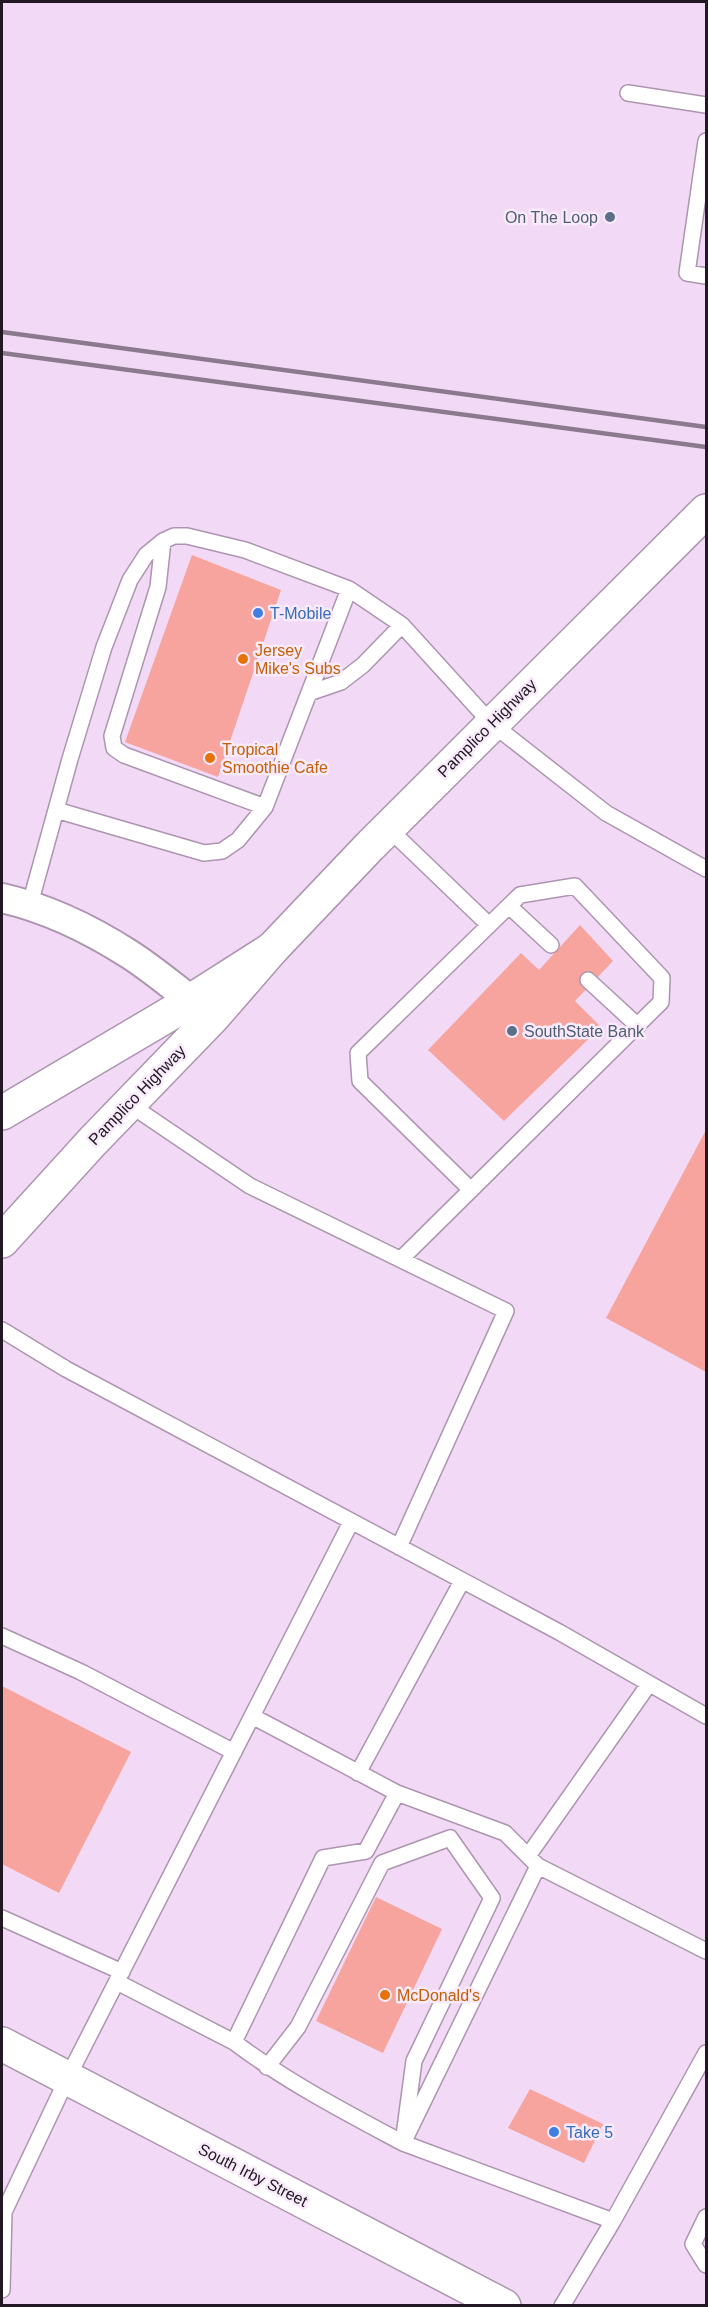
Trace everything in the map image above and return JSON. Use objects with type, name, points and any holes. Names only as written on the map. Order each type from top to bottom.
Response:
[{"type":"main road","name":"Pamplico Highway","points":[[2,1241],[388,828],[706,511]]},
{"type":"main road","name":"Pamplico Highway","points":[[2,1113],[192,1001],[272,950]]},
{"type":"main road","name":"South Irby Street","points":[[2,2044],[504,2306]]},
{"type":"street","points":[[2,898],[30,904],[129,954],[192,1001]]},
{"type":"lane","points":[[628,93],[706,105]]},
{"type":"lane","points":[[706,151],[699,246],[687,273],[706,276]]},
{"type":"lane","points":[[30,904],[104,647],[130,580],[146,555],[163,541],[174,536],[187,536],[245,550],[349,589],[402,625],[491,723],[606,813],[706,869]]},
{"type":"lane","points":[[163,541],[158,587],[112,735],[114,748],[124,755],[265,807]]},
{"type":"lane","points":[[56,810],[204,853],[222,851],[238,840],[265,807],[349,589]]},
{"type":"lane","points":[[309,693],[341,682],[363,665],[402,625]]},
{"type":"lane","points":[[388,828],[489,925]]},
{"type":"lane","points":[[401,1259],[638,1026],[661,1002],[662,978],[575,886],[520,895],[358,1053],[360,1081],[471,1190]]},
{"type":"lane","points":[[509,906],[551,945]]},
{"type":"lane","points":[[588,980],[638,1026]]},
{"type":"lane","points":[[129,1104],[250,1186],[506,1311],[399,1547]]},
{"type":"lane","points":[[2,1330],[66,1369],[559,1632],[706,1716]]},
{"type":"lane","points":[[2,2290],[3,2211],[67,2079],[351,1522]]},
{"type":"lane","points":[[358,1773],[462,1581]]},
{"type":"lane","points":[[2,1636],[81,1672],[234,1752]]},
{"type":"lane","points":[[403,2143],[533,1861],[649,1684]]},
{"type":"lane","points":[[252,1716],[397,1793],[505,1833],[533,1861],[706,1951]]},
{"type":"lane","points":[[234,2042],[323,1858],[366,1851],[397,1793]]},
{"type":"lane","points":[[267,2067],[298,2027],[382,1863],[450,1838],[492,1898],[414,2061],[403,2143]]},
{"type":"lane","points":[[2,1918],[119,1977],[234,2042],[267,2067],[325,2101],[403,2143],[614,2221]]},
{"type":"lane","points":[[562,2306],[614,2221],[706,2053]]},
{"type":"lane","points":[[706,2217],[693,2244],[706,2265]]},
{"type":"building","points":[[192,555],[281,590],[218,777],[125,742]]},
{"type":"building","points":[[580,925],[613,961],[575,1001],[601,1027],[504,1121],[428,1050],[521,953],[539,970]]},
{"type":"building","points":[[706,1130],[706,1372],[606,1318]]},
{"type":"building","points":[[2,1686],[131,1752],[59,1893],[2,1864]]},
{"type":"building","points":[[376,1897],[442,1929],[383,2053],[316,2021]]},
{"type":"building","points":[[530,2089],[603,2124],[584,2163],[508,2128]]},
{"type":"railway","points":[[2,332],[706,427]]},
{"type":"railway","points":[[2,353],[706,447]]},
{"type":"place","name":"On The Loop","points":[[610,217]]},
{"type":"place","name":"T-Mobile","points":[[258,613]]},
{"type":"place","name":"Jersey Mike's Subs","points":[[243,659]]},
{"type":"place","name":"Tropical Smoothie Cafe","points":[[210,758]]},
{"type":"place","name":"SouthState Bank","points":[[512,1031]]},
{"type":"place","name":"McDonald's","points":[[385,1995]]},
{"type":"place","name":"Take 5","points":[[554,2132]]}]
